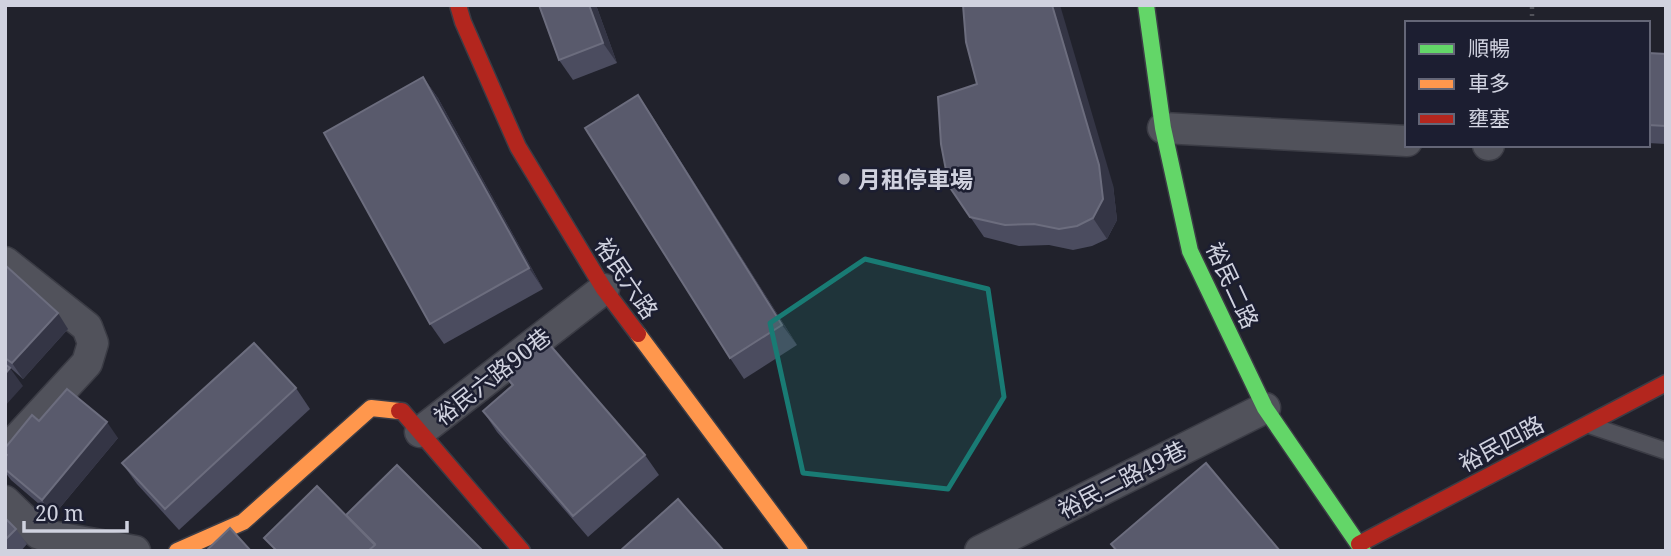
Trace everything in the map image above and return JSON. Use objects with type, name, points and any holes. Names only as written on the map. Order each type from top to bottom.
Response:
[{"type":"street","name":"裕民六路","points":[[458,5],[518,147],[604,289],[800,551]]},
{"type":"street","name":"裕民二路","points":[[1146,5],[1163,128],[1190,251],[1265,408],[1361,547]]},
{"type":"street","points":[[1163,128],[1405,141]]},
{"type":"street","points":[[5,262],[87,327],[93,342],[87,363],[5,452]]},
{"type":"street","name":"裕民六路90巷","points":[[177,551],[243,522],[371,408],[402,411],[420,432],[604,289]]},
{"type":"street","name":"裕民四路","points":[[1361,547],[1666,383]]},
{"type":"street","name":"裕民二路49巷","points":[[979,551],[1265,408]]},
{"type":"street","points":[[420,432],[522,551]]},
{"type":"street","points":[[5,502],[39,534],[135,551]]},
{"type":"lane","points":[[1586,424],[1666,451]]},
{"type":"highlighted area","points":[[865,259],[988,289],[1004,397],[948,489],[803,473],[770,323]]},
{"type":"building","points":[[539,5],[589,5],[603,43],[559,60]]},
{"type":"building","points":[[963,5],[1052,5],[1099,165],[1103,199],[1093,218],[1077,226],[1059,229],[1034,224],[1005,225],[970,217],[949,186],[941,144],[938,97],[977,84],[966,42]]},
{"type":"building","points":[[1650,53],[1666,54],[1666,126],[1650,125]]},
{"type":"building","points":[[423,77],[529,268],[430,324],[324,133]]},
{"type":"building","points":[[638,95],[782,325],[730,358],[585,128]]},
{"type":"building","points":[[5,265],[58,313],[12,363],[5,358]]},
{"type":"building","points":[[543,337],[645,455],[573,516],[483,411],[513,385],[502,372]]},
{"type":"building","points":[[254,343],[296,388],[165,509],[122,463]]},
{"type":"building","points":[[67,389],[107,422],[42,500],[5,469],[5,448],[32,415],[39,421]]},
{"type":"building","points":[[1206,463],[1280,551],[1117,551],[1111,544]]},
{"type":"building","points":[[397,465],[483,551],[368,551],[375,544],[346,515]]},
{"type":"building","points":[[317,486],[375,545],[368,551],[277,551],[264,538]]},
{"type":"building","points":[[678,499],[724,551],[620,551]]},
{"type":"building","points":[[5,518],[16,529],[5,540]]},
{"type":"building","points":[[230,528],[251,551],[206,551]]},
{"type":"traffic: fast","points":[[1146,5],[1163,128],[1190,251],[1265,408],[1363,551]]},
{"type":"traffic: slow","points":[[638,334],[800,551]]},
{"type":"traffic: slow","points":[[177,551],[243,522],[371,408],[399,411]]},
{"type":"traffic: jam","points":[[458,5],[518,147],[604,289],[638,334]]},
{"type":"traffic: jam","points":[[1359,544],[1666,383]]},
{"type":"traffic: jam","points":[[399,411],[402,411],[522,551]]},
{"type":"place","name":"月租停車場","points":[[844,179]]}]
